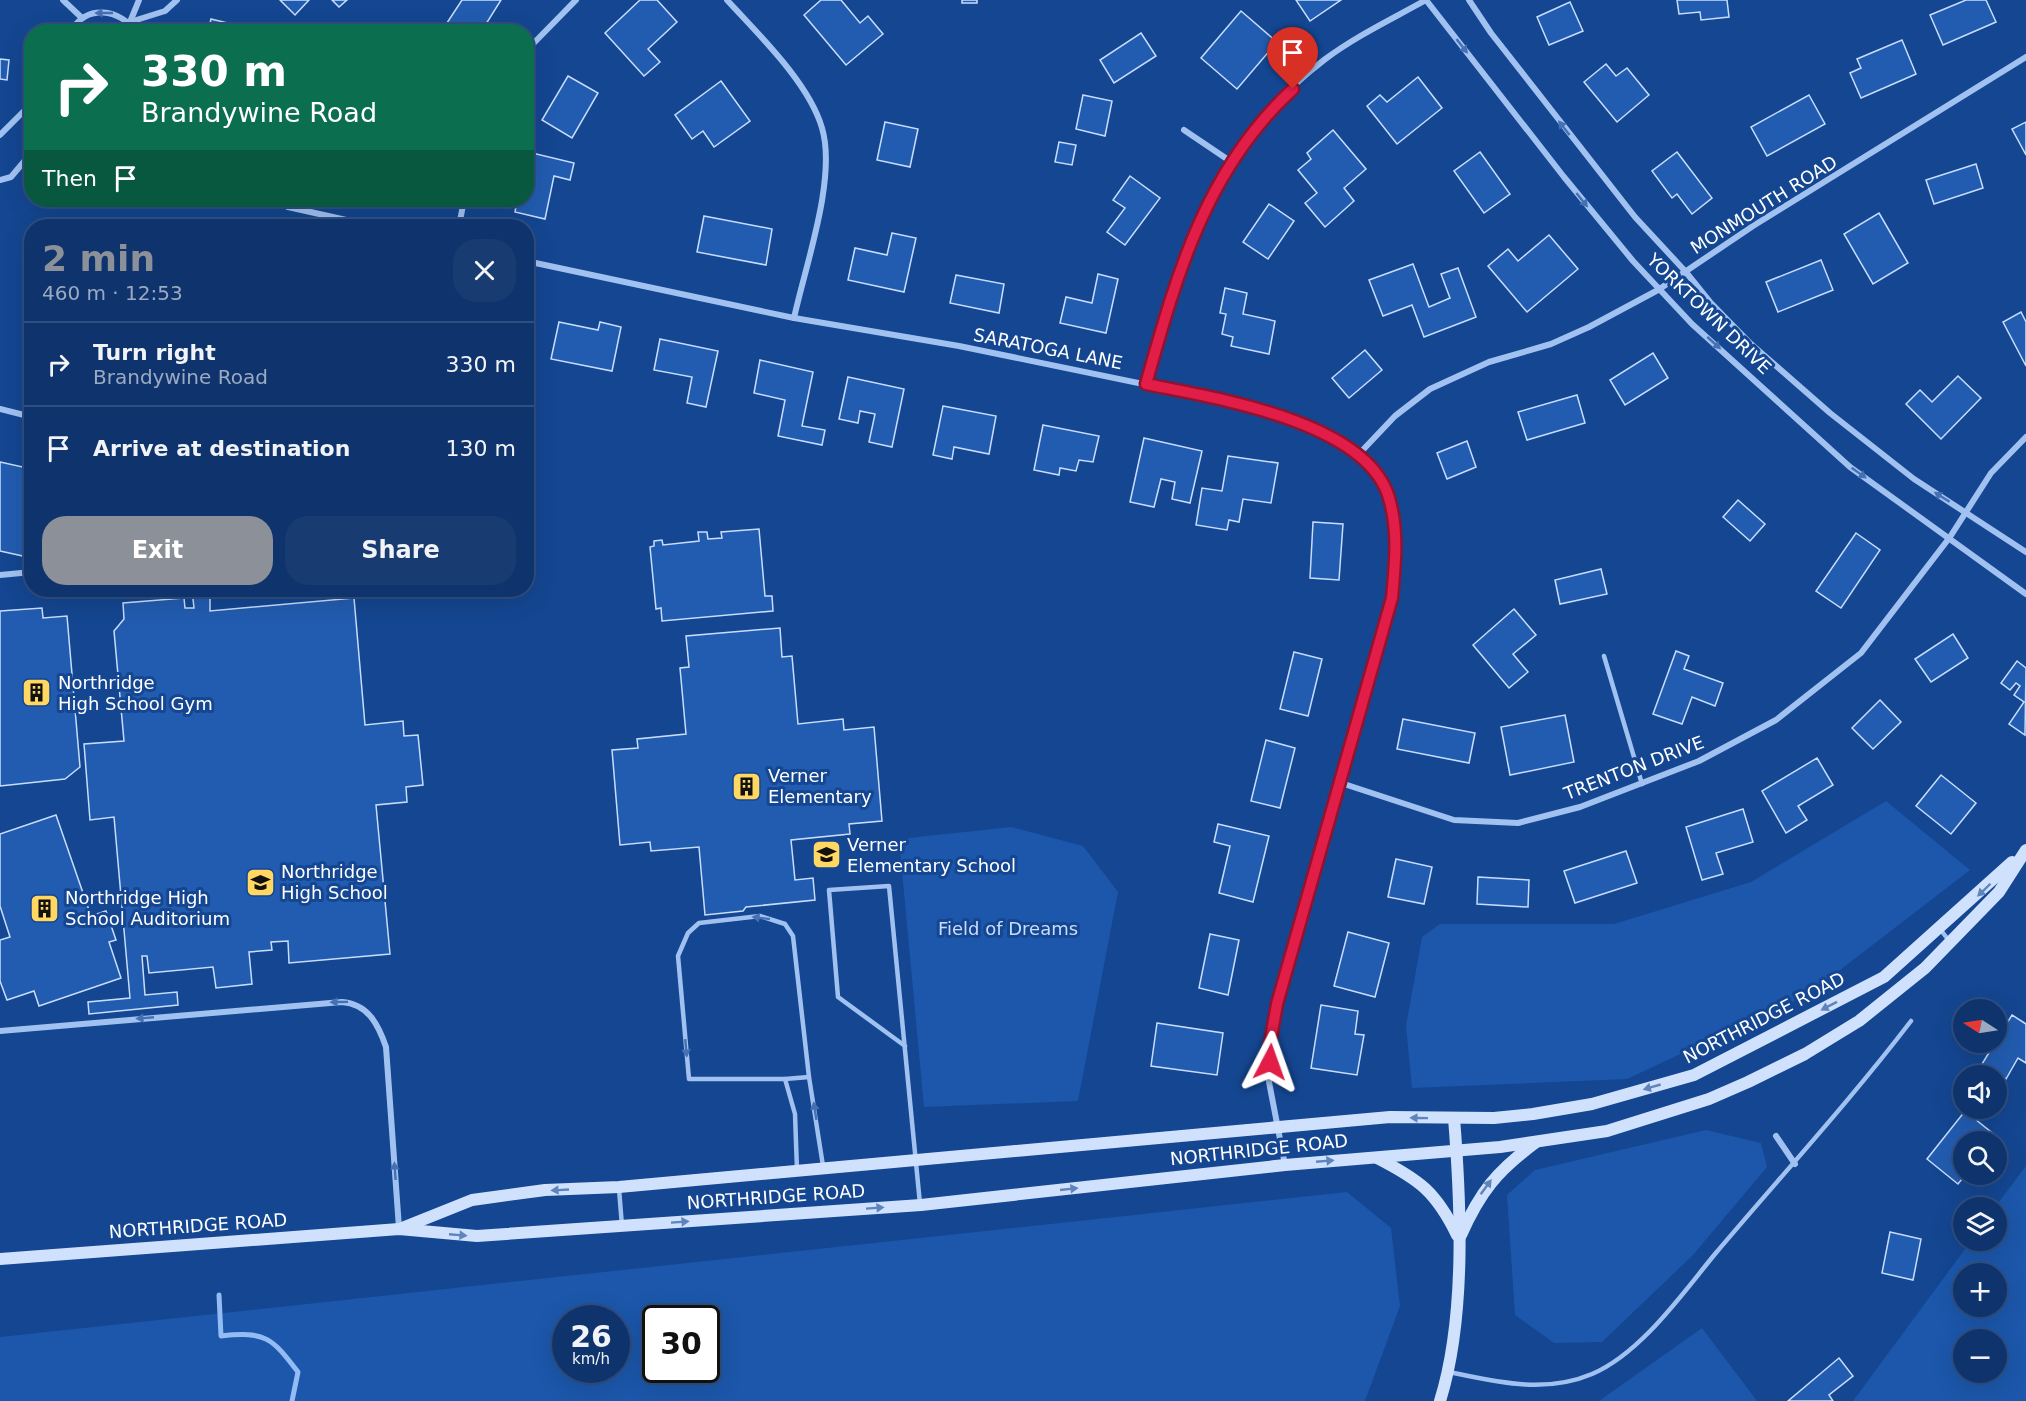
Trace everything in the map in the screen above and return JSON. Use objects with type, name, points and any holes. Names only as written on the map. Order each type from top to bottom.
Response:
[{"type":"main road","name":"NORTHRIDGE ROAD","points":[[399,1229],[472,1200],[545,1190],[619,1186],[1390,1117],[1494,1118],[1593,1104],[1694,1075],[1884,977],[2026,850]]},
{"type":"main road","name":"NORTHRIDGE ROAD","points":[[0,1259],[399,1229],[477,1236],[921,1205],[1285,1165],[1536,1142],[1607,1131],[1709,1099],[1748,1082],[1805,1054],[1859,1020],[1925,968],[1999,892],[2026,850]]},
{"type":"main road","points":[[1440,1401],[1449,1372],[1459,1239],[1454,1118]]},
{"type":"main road","points":[[1459,1239],[1486,1185],[1507,1163],[1536,1142]]},
{"type":"main road","points":[[1376,1157],[1410,1174],[1442,1204],[1459,1239]]},
{"type":"street","points":[[63,0],[82,18]]},
{"type":"street","points":[[130,22],[139,0]]},
{"type":"street","points":[[77,24],[82,18],[101,12],[112,12],[130,22],[165,11],[177,0]]},
{"type":"street","points":[[534,43],[576,0]]},
{"type":"street","points":[[727,0],[804,89],[822,128],[826,149],[823,192],[794,318]]},
{"type":"street","points":[[1146,384],[1191,236],[1230,161],[1278,103],[1323,61],[1359,36],[1426,0]]},
{"type":"street","name":"YORKTOWN DRIVE","points":[[1426,0],[1564,177],[1658,290],[1692,324],[1851,467],[2026,594]]},
{"type":"street","name":"YORKTOWN DRIVE","points":[[1469,0],[1491,33],[1621,200],[1710,302],[1751,344],[1830,413],[1914,479],[2026,552]]},
{"type":"street","name":"MONMOUTH ROAD","points":[[1359,454],[1395,416],[1430,389],[1489,362],[1551,344],[1589,327],[1658,290],[1753,226],[2026,57]]},
{"type":"street","points":[[0,135],[24,111]]},
{"type":"street","points":[[1184,130],[1230,161]]},
{"type":"street","points":[[0,180],[11,177],[24,162]]},
{"type":"street","points":[[288,207],[342,219]]},
{"type":"street","name":"SARATOGA LANE","points":[[534,263],[794,318],[958,346],[1146,384],[1295,419],[1359,454],[1389,496],[1397,536],[1392,598],[1338,782],[1277,1004],[1270,1043],[1269,1082],[1285,1165]]},
{"type":"street","points":[[0,409],[24,415]]},
{"type":"street","name":"TRENTON DRIVE","points":[[1338,782],[1454,820],[1518,823],[1580,807],[1699,761],[1776,720],[1861,653],[1950,537],[1991,473],[2026,437]]},
{"type":"street","points":[[0,575],[24,573]]},
{"type":"street","points":[[0,1031],[342,1002],[361,1006],[379,1028],[386,1047],[399,1229]]},
{"type":"street","points":[[1776,1136],[1795,1164]]},
{"type":"lane","points":[[1604,656],[1642,784]]},
{"type":"lane","points":[[905,1046],[838,997],[829,890],[890,886],[921,1205]]},
{"type":"lane","points":[[809,1077],[689,1078],[678,956],[688,933],[699,923],[760,916],[785,924],[793,936],[809,1077],[824,1168]]},
{"type":"lane","points":[[1940,929],[1950,942]]},
{"type":"lane","points":[[1449,1372],[1508,1384],[1552,1384],[1593,1374],[1611,1364],[1644,1337],[1795,1164],[1853,1096],[1911,1020]]},
{"type":"lane","points":[[785,1079],[795,1114],[797,1170]]},
{"type":"lane","points":[[619,1186],[622,1226]]},
{"type":"green space","points":[[1886,801],[1970,870],[1809,994],[1627,1079],[1412,1088],[1406,1026],[1422,937],[1440,924],[1614,924],[1751,882]]},
{"type":"green space","name":"Field of Dreams","points":[[1011,827],[1083,846],[1118,892],[1078,1101],[924,1107],[899,839]]},
{"type":"green space","points":[[1706,1130],[1761,1143],[1767,1167],[1693,1255],[1602,1342],[1554,1343],[1515,1315],[1507,1195],[1535,1170]]},
{"type":"green space","points":[[2026,1166],[2026,1401],[1853,1401],[1953,1265],[1953,1317],[2007,1317],[2007,1263],[1955,1263],[1964,1251],[2007,1251],[2007,1197],[2003,1197]]},
{"type":"green space","points":[[1347,1192],[1391,1228],[1400,1306],[1365,1401],[0,1401],[0,1337]]},
{"type":"green space","points":[[1702,1328],[1757,1401],[1599,1401]]},
{"type":"building","points":[[280,0],[309,0],[295,15]]},
{"type":"building","points":[[332,0],[347,0],[339,7]]},
{"type":"building","points":[[462,0],[501,0],[486,24],[446,24]]},
{"type":"building","points":[[640,0],[657,0],[677,22],[648,49],[660,62],[644,76],[605,33]]},
{"type":"building","points":[[821,0],[841,0],[860,23],[868,16],[883,34],[846,65],[804,15]]},
{"type":"building","points":[[962,0],[977,0],[977,3],[962,3]]},
{"type":"building","points":[[1296,0],[1341,0],[1310,21]]},
{"type":"building","points":[[1677,0],[1727,0],[1729,17],[1701,20],[1700,12],[1679,14]]},
{"type":"building","points":[[1966,0],[1986,0],[1996,22],[1943,45],[1930,15]]},
{"type":"building","points":[[1570,2],[1583,31],[1549,45],[1537,17]]},
{"type":"building","points":[[1241,11],[1277,42],[1237,89],[1201,58]]},
{"type":"building","points":[[211,19],[232,24],[210,24]]},
{"type":"building","points":[[1141,33],[1156,56],[1114,83],[1100,60]]},
{"type":"building","points":[[1902,40],[1916,74],[1861,98],[1850,73],[1861,68],[1857,59]]},
{"type":"building","points":[[0,59],[9,60],[7,80],[0,79]]},
{"type":"building","points":[[1606,64],[1616,76],[1627,68],[1649,95],[1617,122],[1584,82]]},
{"type":"building","points":[[568,76],[598,93],[572,138],[542,120]]},
{"type":"building","points":[[1418,77],[1442,108],[1397,144],[1367,106],[1380,95],[1387,102]]},
{"type":"building","points":[[721,81],[750,121],[714,147],[703,131],[692,139],[675,115]]},
{"type":"building","points":[[1083,95],[1112,101],[1105,136],[1076,129]]},
{"type":"building","points":[[1809,95],[1825,124],[1767,156],[1751,127]]},
{"type":"building","points":[[885,122],[918,129],[910,167],[877,160]]},
{"type":"building","points":[[2026,122],[2026,155],[2012,129]]},
{"type":"building","points":[[1333,130],[1366,169],[1344,188],[1354,201],[1325,227],[1305,203],[1317,193],[1298,170],[1311,159],[1307,153]]},
{"type":"building","points":[[1059,142],[1076,145],[1072,165],[1055,162]]},
{"type":"building","points":[[1480,152],[1510,194],[1484,213],[1454,171]]},
{"type":"building","points":[[1677,152],[1712,198],[1692,214],[1677,194],[1672,198],[1652,171]]},
{"type":"building","points":[[534,153],[574,163],[570,180],[554,176],[545,219],[515,212],[516,207],[534,207]]},
{"type":"building","points":[[1976,164],[1983,188],[1934,204],[1926,180]]},
{"type":"building","points":[[1130,176],[1160,198],[1125,245],[1107,232],[1125,208],[1113,200]]},
{"type":"building","points":[[1269,204],[1294,221],[1268,259],[1243,242]]},
{"type":"building","points":[[1879,213],[1908,263],[1873,284],[1844,234]]},
{"type":"building","points":[[704,216],[772,229],[766,265],[697,252]]},
{"type":"building","points":[[892,233],[916,238],[904,292],[848,280],[855,248],[887,255]]},
{"type":"building","points":[[1549,235],[1578,269],[1527,312],[1488,266],[1508,249],[1518,261]]},
{"type":"building","points":[[1821,260],[1833,290],[1778,312],[1766,282]]},
{"type":"building","points":[[1413,264],[1429,307],[1450,298],[1441,274],[1458,268],[1476,317],[1424,337],[1412,305],[1383,316],[1369,280]]},
{"type":"building","points":[[1098,274],[1118,279],[1106,333],[1060,323],[1066,297],[1092,303]]},
{"type":"building","points":[[956,275],[1004,284],[999,313],[950,303]]},
{"type":"building","points":[[1225,288],[1247,293],[1243,314],[1275,321],[1269,354],[1231,346],[1233,337],[1222,334],[1226,314],[1220,313]]},
{"type":"building","points":[[2021,312],[2026,322],[2026,366],[2003,322]]},
{"type":"building","points":[[559,322],[598,330],[600,322],[621,327],[612,371],[551,359]]},
{"type":"building","points":[[660,339],[718,351],[706,407],[687,403],[692,377],[654,370]]},
{"type":"building","points":[[1365,350],[1382,370],[1349,398],[1332,378]]},
{"type":"building","points":[[1653,353],[1668,378],[1625,405],[1610,380]]},
{"type":"building","points":[[760,360],[813,372],[802,426],[825,430],[822,445],[778,436],[785,400],[754,393]]},
{"type":"building","points":[[1958,376],[1981,398],[1941,439],[1906,404],[1920,390],[1932,402]]},
{"type":"building","points":[[848,377],[904,389],[892,447],[869,442],[875,414],[860,411],[858,423],[839,419]]},
{"type":"building","points":[[1577,395],[1585,423],[1527,440],[1518,412]]},
{"type":"building","points":[[943,406],[996,416],[989,454],[954,447],[952,459],[933,455]]},
{"type":"building","points":[[1043,425],[1099,436],[1093,462],[1079,460],[1076,471],[1060,468],[1059,475],[1034,470]]},
{"type":"building","points":[[1144,438],[1202,451],[1190,503],[1172,499],[1175,482],[1161,479],[1154,507],[1130,502]]},
{"type":"building","points":[[1467,441],[1476,467],[1447,479],[1437,453]]},
{"type":"building","points":[[1228,456],[1278,463],[1271,503],[1243,499],[1239,522],[1229,520],[1227,530],[1196,525],[1202,488],[1222,491]]},
{"type":"building","points":[[0,462],[24,467],[24,556],[0,551]]},
{"type":"building","points":[[1738,500],[1765,524],[1750,541],[1723,517]]},
{"type":"building","points":[[1313,522],[1343,524],[1339,580],[1310,578]]},
{"type":"building","points":[[759,529],[765,596],[772,596],[773,611],[662,621],[661,608],[656,609],[650,547],[654,546],[654,541],[662,540],[663,545],[699,541],[698,532],[707,532],[708,539],[722,538],[721,532]]},
{"type":"building","points":[[1856,533],[1880,550],[1841,608],[1816,591]]},
{"type":"building","points":[[1601,569],[1607,594],[1560,604],[1555,580]]},
{"type":"building","points":[[193,597],[210,597],[210,611],[354,598],[365,725],[403,721],[404,736],[418,735],[423,785],[406,787],[407,802],[376,805],[390,954],[289,963],[288,941],[271,942],[272,950],[249,952],[252,984],[216,988],[213,967],[149,973],[147,956],[142,956],[145,995],[177,992],[178,1005],[89,1014],[88,1002],[130,998],[114,817],[90,820],[84,744],[124,741],[114,631],[124,619],[123,603],[184,598],[185,608],[194,608]]},
{"type":"building","name":"Northridge High School Gym","points":[[42,608],[43,618],[67,616],[80,767],[65,779],[0,786],[0,611]]},
{"type":"building","points":[[1514,609],[1536,635],[1513,654],[1528,672],[1509,688],[1473,645]]},
{"type":"building","name":"Verner Elementary","points":[[780,628],[782,657],[792,656],[798,724],[843,719],[844,730],[874,727],[882,821],[849,824],[850,834],[791,840],[795,880],[813,878],[815,900],[746,907],[743,911],[705,915],[699,847],[651,851],[650,842],[620,845],[612,750],[638,748],[637,739],[686,734],[680,668],[689,667],[686,636]]},
{"type":"building","points":[[1953,634],[1968,658],[1931,682],[1915,659]]},
{"type":"building","points":[[1676,651],[1689,656],[1684,669],[1723,683],[1715,706],[1692,697],[1682,724],[1653,714]]},
{"type":"building","points":[[1294,652],[1322,659],[1308,716],[1280,709]]},
{"type":"building","points":[[2017,661],[2026,668],[2025,735],[2009,724],[2024,702],[2014,695],[2020,686],[2016,683],[2010,690],[2001,683]]},
{"type":"building","points":[[1880,700],[1901,722],[1873,749],[1852,728]]},
{"type":"building","points":[[1565,715],[1574,762],[1510,775],[1501,727]]},
{"type":"building","points":[[1403,719],[1475,733],[1469,763],[1397,749]]},
{"type":"building","points":[[1266,740],[1295,748],[1280,808],[1251,801]]},
{"type":"building","points":[[1817,758],[1833,785],[1798,806],[1807,820],[1786,833],[1762,791]]},
{"type":"building","points":[[1941,775],[1976,803],[1951,834],[1916,806]]},
{"type":"building","points":[[1743,809],[1753,842],[1716,853],[1723,874],[1702,880],[1686,827]]},
{"type":"building","name":"Northridge High School Auditorium","points":[[56,815],[91,916],[106,911],[116,940],[109,942],[121,978],[39,1006],[34,991],[7,1000],[0,981],[0,940],[10,937],[0,906],[0,834]]},
{"type":"building","points":[[1218,824],[1269,836],[1253,902],[1219,893],[1230,846],[1214,842]]},
{"type":"building","points":[[1626,851],[1637,883],[1575,903],[1564,871]]},
{"type":"building","points":[[1396,859],[1432,867],[1424,904],[1388,897]]},
{"type":"building","points":[[1478,877],[1529,880],[1528,907],[1477,904]]},
{"type":"building","points":[[1348,932],[1389,943],[1375,997],[1334,986]]},
{"type":"building","points":[[1210,934],[1239,940],[1228,995],[1199,988]]},
{"type":"building","points":[[1321,1005],[1358,1011],[1355,1034],[1364,1035],[1357,1075],[1311,1068]]},
{"type":"building","points":[[2012,1015],[2026,1024],[2026,1063],[2018,1058],[2007,1077],[2007,1065],[1982,1064],[1989,1053],[2007,1053],[2007,1023]]},
{"type":"building","points":[[1157,1023],[1223,1033],[1217,1075],[1151,1066]]},
{"type":"building","points":[[1959,1119],[1975,1119],[1990,1131],[1953,1131],[1953,1180],[1927,1159]]},
{"type":"building","points":[[1890,1232],[1921,1239],[1913,1280],[1882,1273]]},
{"type":"building","points":[[1839,1358],[1853,1376],[1829,1395],[1833,1401],[1788,1401]]},
{"type":"waterway","points":[[219,1295],[221,1336],[258,1336],[274,1344],[298,1372],[292,1401]]},
{"type":"place","name":"Northridge High School Gym","points":[[37,693]]},
{"type":"place","name":"Verner Elementary","points":[[747,786]]},
{"type":"place","name":"Verner Elementary School","points":[[826,855]]},
{"type":"place","name":"Northridge High School","points":[[260,882]]},
{"type":"place","name":"Northridge High School Auditorium","points":[[44,908]]},
{"type":"route","points":[[1270,1062],[1270,1043],[1277,1004],[1338,782],[1392,598],[1397,536],[1389,496],[1359,454],[1295,419],[1146,384],[1191,236],[1230,161],[1264,118],[1293,89]]}]
